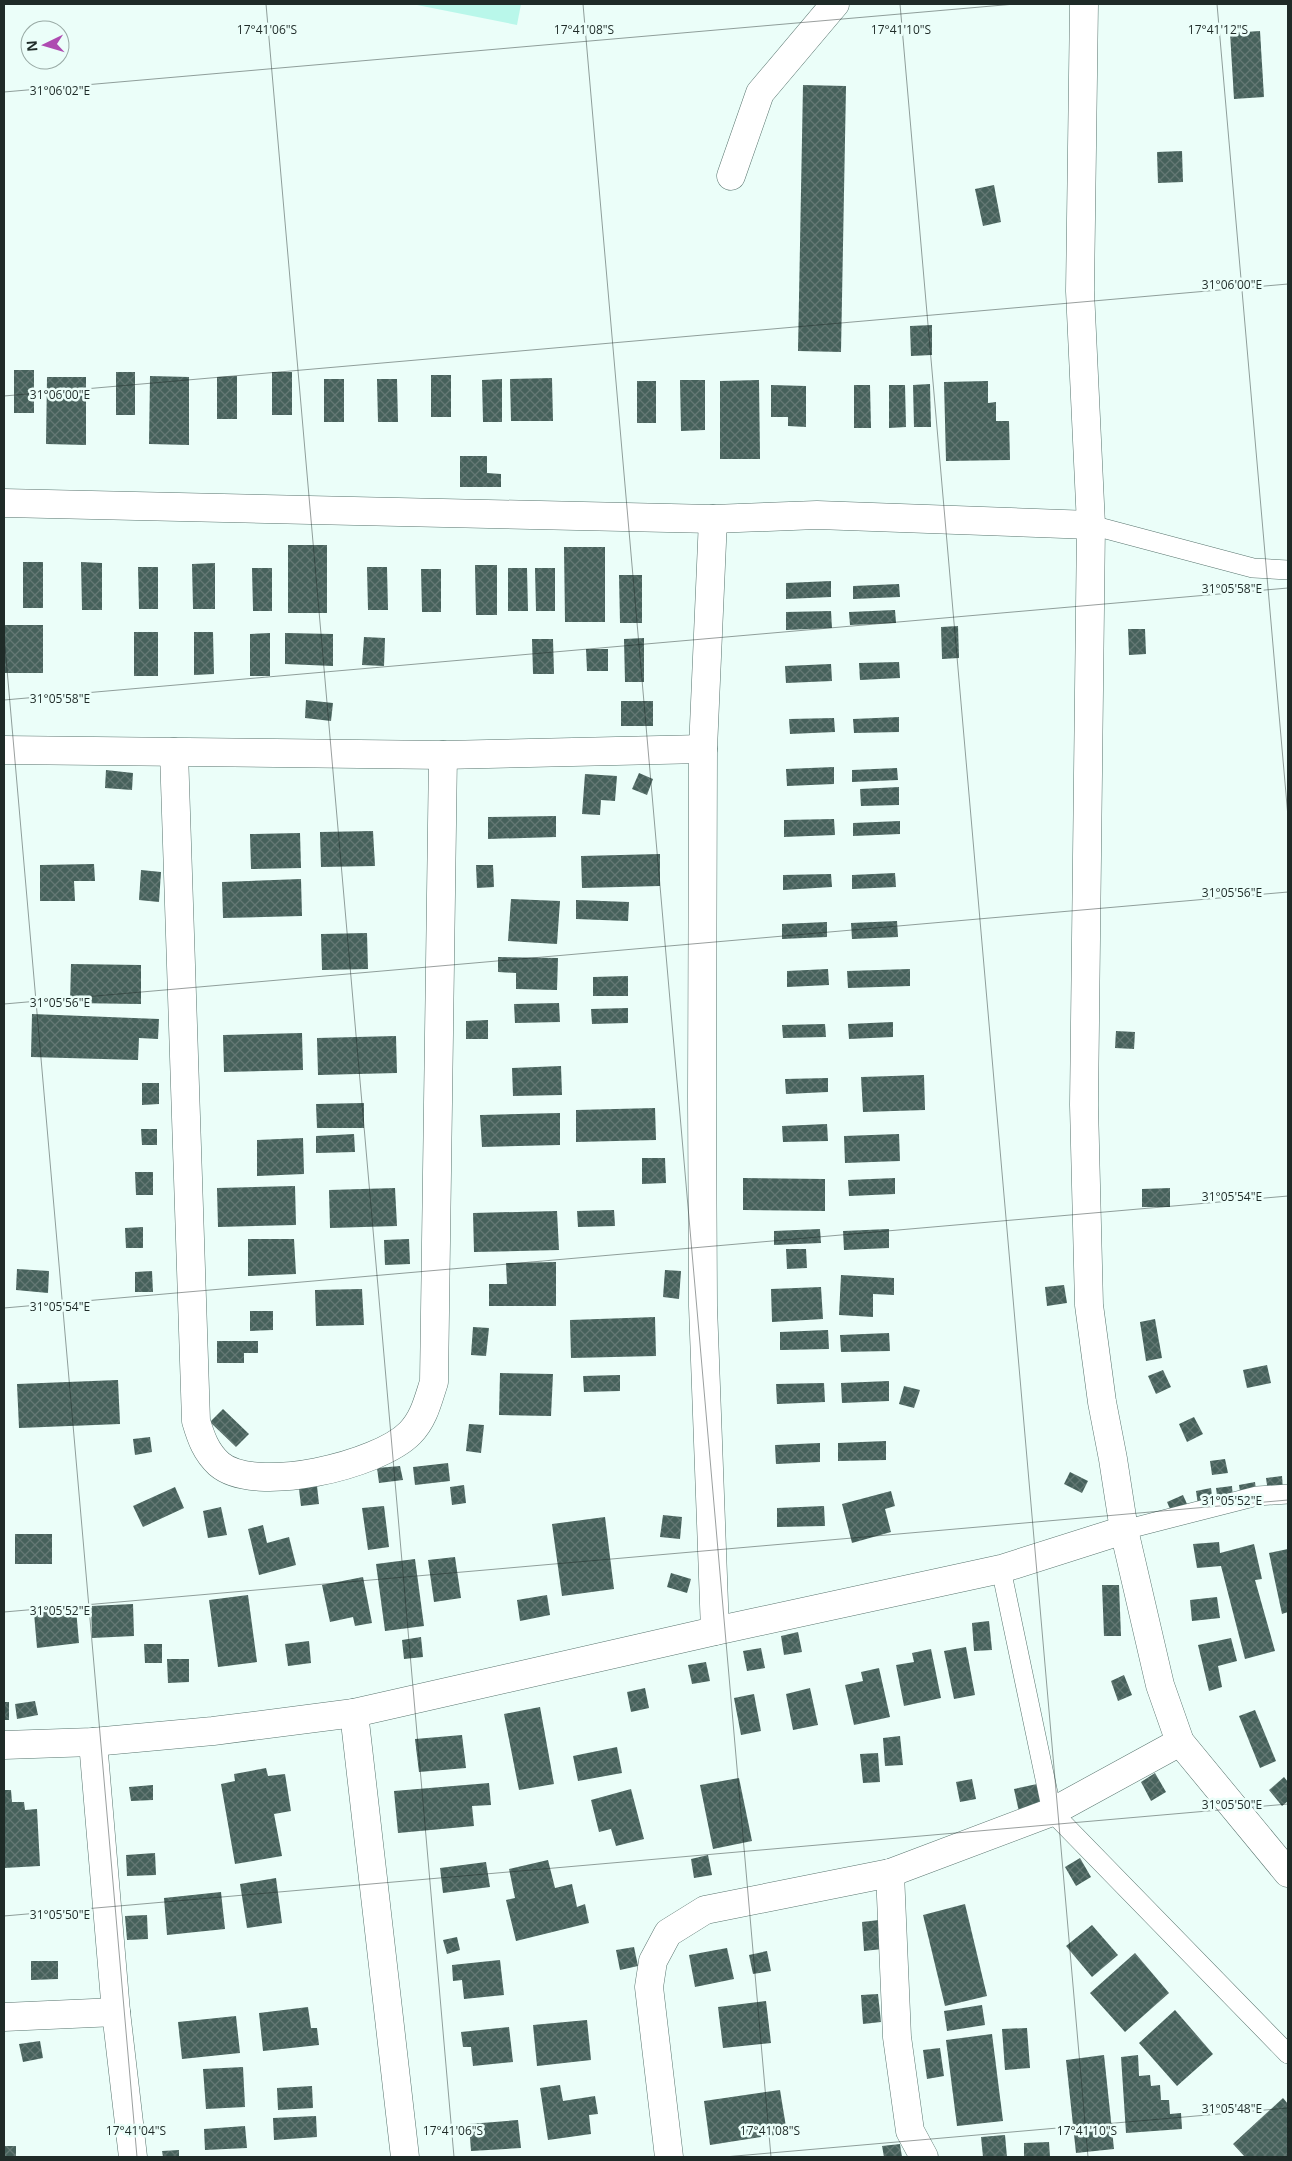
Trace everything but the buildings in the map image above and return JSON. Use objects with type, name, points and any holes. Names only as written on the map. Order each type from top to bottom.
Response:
[{"type":"street","points":[[731,176],[760,93],[835,4]]},
{"type":"street","points":[[1084,4],[1080,291],[1091,525],[1084,1096],[1089,1305],[1102,1402],[1124,1530],[1160,1685],[1180,1742],[1288,1873]]},
{"type":"street","points":[[4,503],[713,519],[817,515],[1091,525]]},
{"type":"street","points":[[713,519],[702,749],[703,1306],[715,1631]]},
{"type":"street","points":[[4,750],[443,755],[702,749]]},
{"type":"street","points":[[174,752],[196,1421],[204,1446],[220,1465],[238,1474],[263,1477],[308,1474],[351,1465],[382,1451],[409,1434],[421,1418],[434,1382],[443,755]]},
{"type":"street","points":[[4,1745],[94,1742],[214,1731],[354,1713],[715,1631],[1001,1569],[1124,1530]]},
{"type":"street","points":[[354,1713],[404,2157]]},
{"type":"street","points":[[94,1742],[116,2012],[133,2157]]},
{"type":"street","points":[[669,2157],[649,1988],[653,1961],[668,1933],[705,1910],[890,1873],[1052,1812],[1180,1742]]},
{"type":"street","points":[[890,1873],[897,2037],[910,2131],[924,2157]]},
{"type":"street","points":[[4,2017],[116,2012]]},
{"type":"lane","points":[[1091,525],[1254,568],[1288,570]]},
{"type":"lane","points":[[1124,1530],[1257,1496],[1288,1494]]},
{"type":"lane","points":[[1001,1569],[1052,1812],[1288,2054]]},
{"type":"green space","points":[[412,4],[521,4],[517,25]]}]
